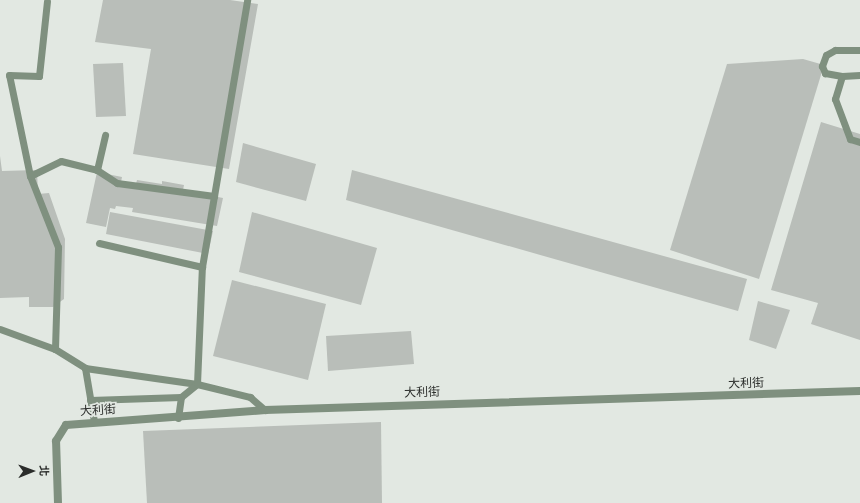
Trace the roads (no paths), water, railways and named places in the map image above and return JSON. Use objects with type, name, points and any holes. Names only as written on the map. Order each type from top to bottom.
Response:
[{"type":"street","name":"大利街","points":[[58,503],[56,441],[60,431],[66,425],[94,421],[178,418],[265,410],[860,391]]},
{"type":"lane","points":[[90,400],[181,398],[197,384],[202,267],[247,0]]},
{"type":"lane","points":[[47,1],[39,76],[9,76],[30,176],[58,247],[55,349]]},
{"type":"lane","points":[[860,50],[834,50],[826,55],[822,66],[825,73],[842,76],[860,75]]},
{"type":"lane","points":[[842,76],[835,99],[850,139],[860,142]]},
{"type":"lane","points":[[97,170],[105,135]]},
{"type":"lane","points":[[30,176],[61,160],[97,170],[117,183],[214,196]]},
{"type":"lane","points":[[99,243],[202,267]]},
{"type":"lane","points":[[0,329],[55,349],[85,368],[197,384],[250,397],[265,410]]},
{"type":"lane","points":[[85,368],[94,421]]},
{"type":"lane","points":[[178,418],[181,398]]}]
